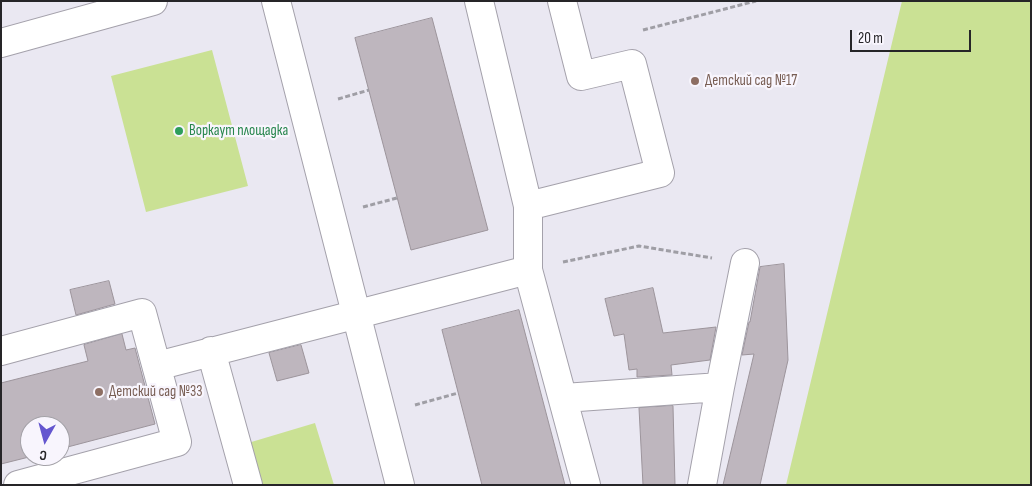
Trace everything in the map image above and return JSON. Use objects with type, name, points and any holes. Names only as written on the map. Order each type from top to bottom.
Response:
[{"type":"lane","points":[[1,43],[153,1]]},
{"type":"lane","points":[[276,1],[400,485]]},
{"type":"lane","points":[[479,1],[528,206],[528,270],[586,485]]},
{"type":"lane","points":[[528,206],[660,173],[632,64],[581,76],[562,1]]},
{"type":"lane","points":[[702,485],[745,263]]},
{"type":"lane","points":[[157,366],[528,270]]},
{"type":"lane","points":[[1,351],[142,313],[177,442],[18,485]]},
{"type":"lane","points":[[211,351],[248,485]]},
{"type":"lane","points":[[564,398],[720,388]]},
{"type":"path","points":[[641,30],[756,1]]},
{"type":"path","points":[[528,270],[639,246],[745,263]]},
{"type":"path","points":[[382,414],[458,393]]},
{"type":"green space","points":[[902,1],[1031,1],[1031,485],[786,485]]},
{"type":"green space","name":"Воркаут площадка","points":[[212,50],[248,186],[146,212],[111,76]]},
{"type":"green space","points":[[315,423],[334,485],[261,485],[248,443]]},
{"type":"building","points":[[432,18],[488,230],[411,250],[355,38]]},
{"type":"building","points":[[784,264],[788,360],[760,485],[723,485],[754,354],[742,355],[760,267]]},
{"type":"building","points":[[109,281],[115,304],[76,315],[70,290]]},
{"type":"building","points":[[653,288],[663,333],[716,327],[710,360],[671,365],[672,375],[637,377],[637,369],[629,370],[624,334],[614,336],[605,299]]},
{"type":"building","points":[[519,310],[565,485],[482,485],[442,330]]},
{"type":"building","points":[[122,334],[126,350],[135,348],[155,424],[70,446],[70,416],[20,416],[20,459],[1,464],[1,383],[88,361],[84,345]]},
{"type":"building","points":[[301,345],[309,373],[277,381],[269,353]]},
{"type":"building","points":[[673,406],[675,485],[643,485],[639,408]]},
{"type":"place","name":"Детский сад №17","points":[[695,81]]},
{"type":"place","name":"Воркаут площадка","points":[[179,131]]},
{"type":"place","name":"Детский сад №33","points":[[99,392]]}]
